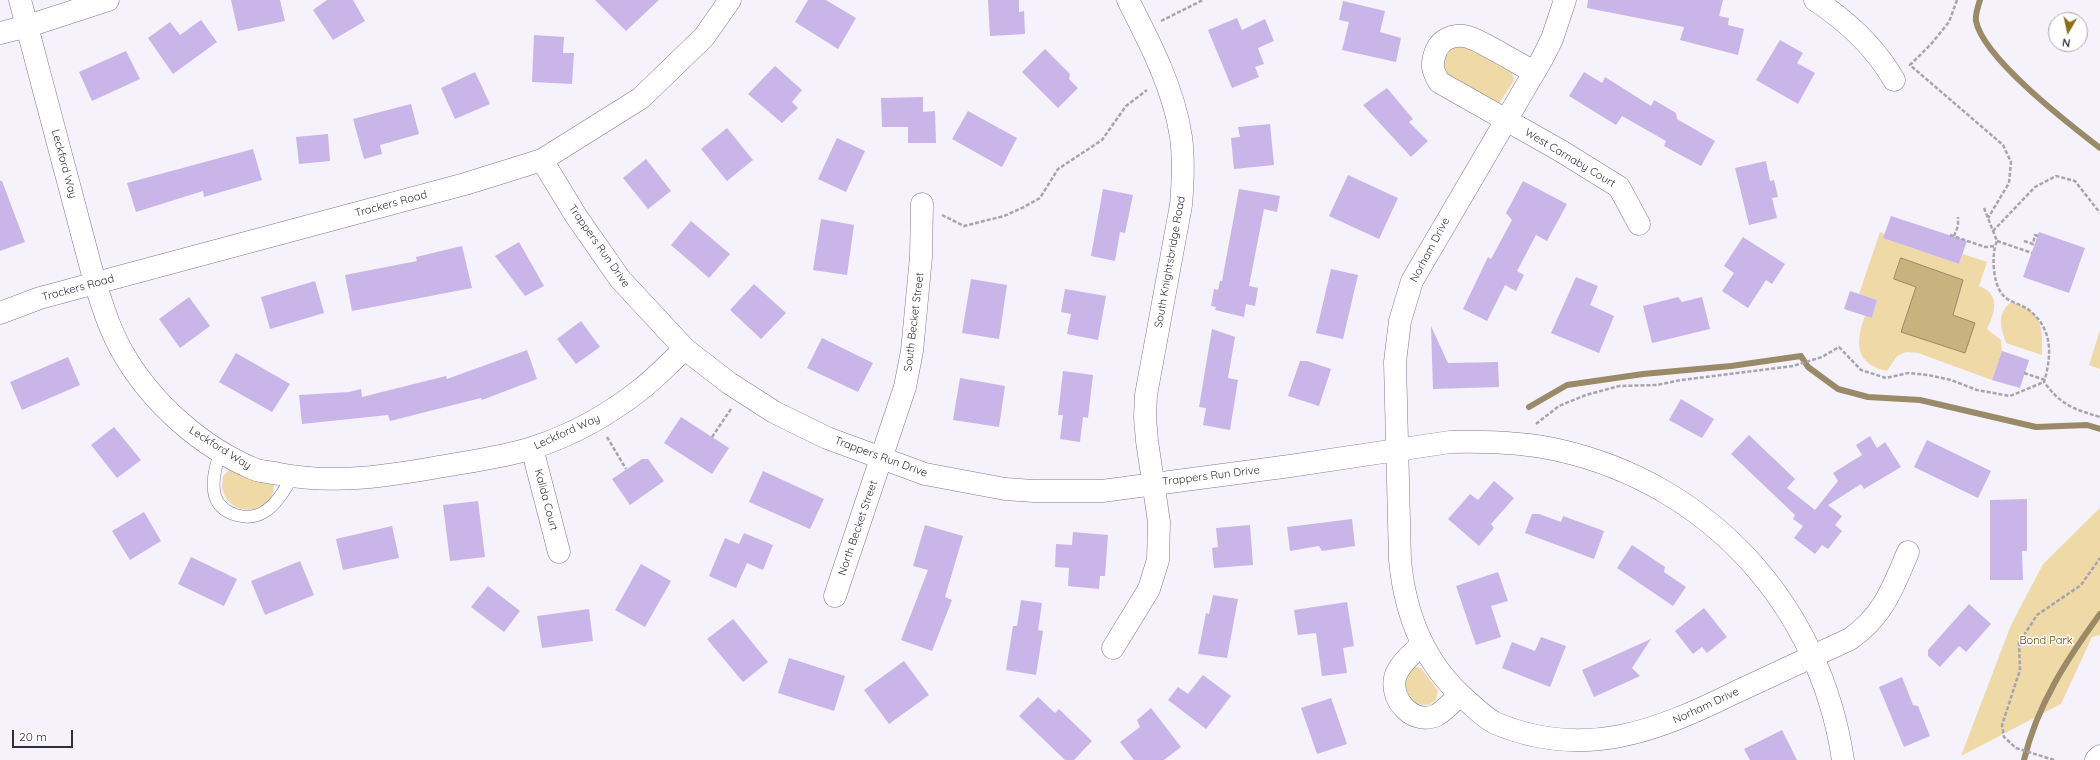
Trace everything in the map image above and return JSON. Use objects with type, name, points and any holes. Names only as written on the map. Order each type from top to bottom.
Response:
[{"type":"street","name":"Leckford Way","points":[[20,0],[95,283],[114,334],[123,353],[143,383],[174,416],[195,435],[255,469],[293,476],[346,479],[378,477],[532,448],[609,412],[641,390],[685,349]]},
{"type":"street","points":[[0,33],[28,26],[108,0]]},
{"type":"street","name":"Trackers Road","points":[[0,313],[40,298],[465,184],[542,160],[641,98],[704,37],[730,0]]},
{"type":"street","name":"South Knightsbridge Road","points":[[1113,648],[1138,610],[1154,575],[1159,548],[1158,522],[1145,417],[1146,395],[1181,205],[1183,183],[1181,138],[1177,118],[1164,78],[1143,29],[1128,0]]},
{"type":"street","name":"Norham Drive","points":[[1565,0],[1552,39],[1412,280],[1404,304],[1395,362],[1402,580],[1409,615],[1421,645],[1438,670],[1460,695],[1491,720],[1517,732],[1560,743],[1586,744],[1637,736],[1692,714],[1850,639],[1871,622],[1890,595],[1908,552]]},
{"type":"street","points":[[1815,0],[1850,26],[1866,42],[1882,60],[1894,80]]},
{"type":"street","name":"West Carnaby Court","points":[[1534,72],[1465,36],[1450,36],[1438,46],[1432,62],[1433,72],[1439,82],[1561,151],[1619,187],[1640,224]]},
{"type":"street","name":"Trappers Run Drive","points":[[542,160],[576,216],[620,279],[685,349],[742,392],[774,412],[882,459],[925,474],[969,484],[1012,490],[1102,491],[1456,442],[1498,442],[1558,449],[1618,468],[1654,485],[1685,503],[1723,533],[1776,591],[1794,619],[1812,656],[1833,715],[1843,760]]},
{"type":"street","name":"South Becket Street","points":[[882,459],[905,387],[912,351],[921,257],[922,204]]},
{"type":"street","name":"Kalida Court","points":[[532,448],[559,552]]},
{"type":"street","name":"North Becket Street","points":[[835,596],[882,459]]},
{"type":"street","points":[[1421,645],[1404,662],[1395,678],[1396,696],[1400,704],[1414,714],[1430,717],[1437,714],[1460,695]]},
{"type":"street","points":[[2096,760],[2100,756]]},
{"type":"lane","points":[[221,451],[217,462],[214,480],[215,497],[227,512],[243,518],[264,512],[282,495],[293,476]]},
{"type":"path","points":[[1143,29],[1204,0]]},
{"type":"path","points":[[1957,0],[1949,22],[1932,43],[1910,65],[2003,145],[2011,162],[2009,183],[1988,218]]},
{"type":"path","points":[[922,204],[964,226],[1004,216],[1024,207],[1040,198],[1058,169],[1102,140],[1126,106],[1164,78]]},
{"type":"path","points":[[1993,231],[2035,187],[2056,176],[2074,181],[2100,213]]},
{"type":"path","points":[[1528,445],[1537,422],[1559,406],[1586,395],[1619,386],[1657,385],[1681,380],[1793,366],[1817,358],[1839,347],[1862,370],[1886,378],[1908,373],[1928,375],[1951,380],[1977,390],[2010,396],[2044,381],[2048,369],[2049,348],[2046,330],[2029,310],[2003,295],[1994,273],[1995,246],[1997,241],[1984,208]]},
{"type":"path","points":[[1954,236],[1958,226],[1958,217]]},
{"type":"path","points":[[1950,235],[1985,247],[1995,246]]},
{"type":"path","points":[[2024,241],[2033,244],[2035,235],[2038,236]]},
{"type":"path","points":[[1997,241],[2032,253]]},
{"type":"path","points":[[2024,373],[2044,381],[2055,398],[2075,410],[2100,417]]},
{"type":"path","points":[[712,437],[742,392]]},
{"type":"path","points":[[596,419],[626,469]]},
{"type":"path","points":[[2054,760],[2016,748],[2004,737],[2002,725],[2020,670],[2019,643],[2037,615],[2081,585],[2100,558]]},
{"type":"green space","points":[[1465,45],[1512,73],[1514,78],[1513,82],[1498,105],[1446,78],[1440,59],[1446,49]]},
{"type":"green space","points":[[1880,232],[1885,234],[1884,238],[1959,264],[1963,254],[1987,262],[1979,286],[1986,289],[1991,294],[1993,299],[1994,310],[1987,329],[2001,340],[2002,351],[1992,380],[1918,353],[1906,352],[1897,356],[1887,371],[1876,368],[1863,358],[1859,343],[1862,326],[1865,316],[1872,318],[1877,300],[1859,294]]},
{"type":"green space","points":[[2011,302],[2029,310],[2035,315],[2041,328],[2042,355],[2006,343],[2001,321],[2003,312]]},
{"type":"green space","points":[[2100,330],[2100,369],[2089,365]]},
{"type":"green space","points":[[230,469],[274,485],[272,495],[267,503],[260,508],[251,510],[234,506],[227,500],[222,489],[222,484],[223,476]]},
{"type":"green space","name":"Bond Park","points":[[2100,508],[2100,635],[2092,637],[2061,704],[1961,756],[2011,625],[2043,564]]},
{"type":"green space","points":[[1414,666],[1421,668],[1438,691],[1436,700],[1429,705],[1413,704],[1404,696],[1406,669]]},
{"type":"shaded area","points":[[1901,258],[1963,280],[1953,315],[1975,323],[1965,353],[1901,332],[1916,287],[1894,279]]},
{"type":"building","points":[[231,0],[280,0],[285,21],[238,31]]},
{"type":"building","points":[[327,0],[353,0],[365,21],[333,40],[313,10]]},
{"type":"building","points":[[595,0],[659,0],[626,31]]},
{"type":"building","points":[[808,0],[826,0],[856,18],[838,49],[795,22]]},
{"type":"building","points":[[988,0],[1019,0],[1019,12],[1024,11],[1025,34],[990,36]]},
{"type":"building","points":[[1588,0],[1723,0],[1719,16],[1729,18],[1728,25],[1744,29],[1738,55],[1680,40],[1684,27],[1587,8]]},
{"type":"building","points":[[1343,1],[1385,11],[1380,32],[1401,38],[1396,62],[1342,50],[1349,22],[1339,20]]},
{"type":"building","points":[[1237,18],[1242,30],[1265,19],[1274,41],[1258,48],[1264,64],[1255,67],[1259,77],[1232,88],[1208,30]]},
{"type":"building","points":[[201,20],[217,42],[173,74],[148,38],[170,22],[180,35]]},
{"type":"building","points":[[534,35],[564,37],[563,53],[574,53],[572,84],[532,82]]},
{"type":"building","points":[[1780,40],[1803,53],[1797,63],[1815,73],[1798,104],[1756,80]]},
{"type":"building","points":[[1045,49],[1070,74],[1069,79],[1078,88],[1058,108],[1022,72]]},
{"type":"building","points":[[126,51],[140,79],[92,101],[79,72]]},
{"type":"building","points":[[775,66],[802,90],[792,102],[798,108],[782,123],[748,94]]},
{"type":"building","points":[[475,72],[490,104],[455,119],[441,88]]},
{"type":"building","points":[[1584,72],[1602,83],[1605,77],[1651,106],[1654,100],[1676,113],[1677,119],[1715,141],[1701,166],[1664,146],[1666,141],[1622,116],[1616,125],[1569,96]]},
{"type":"building","points":[[1387,88],[1413,119],[1409,122],[1428,141],[1411,157],[1363,105]]},
{"type":"building","points":[[923,97],[923,112],[935,111],[936,143],[908,143],[908,127],[882,127],[881,98]]},
{"type":"building","points":[[411,104],[419,134],[380,145],[382,154],[364,159],[353,119]]},
{"type":"building","points":[[968,111],[1017,138],[1002,167],[952,139]]},
{"type":"building","points":[[1270,124],[1274,165],[1234,169],[1231,138],[1240,137],[1238,127]]},
{"type":"building","points":[[727,128],[753,160],[727,181],[701,149]]},
{"type":"building","points":[[328,134],[330,161],[299,164],[296,137]]},
{"type":"building","points":[[837,138],[865,151],[846,192],[818,179]]},
{"type":"building","points":[[253,149],[262,180],[204,197],[203,191],[136,212],[127,183]]},
{"type":"building","points":[[646,159],[671,191],[648,209],[623,178]]},
{"type":"building","points":[[1766,161],[1770,181],[1774,180],[1778,197],[1772,198],[1777,218],[1749,225],[1735,168]]},
{"type":"building","points":[[1348,175],[1398,198],[1379,239],[1329,216]]},
{"type":"building","points":[[0,181],[2,181],[25,242],[0,251]]},
{"type":"building","points":[[1523,181],[1567,204],[1547,241],[1536,235],[1517,271],[1524,275],[1516,291],[1505,285],[1487,321],[1463,309],[1488,257],[1491,259],[1512,220],[1506,213]]},
{"type":"building","points":[[1103,189],[1133,195],[1125,233],[1120,232],[1115,261],[1091,256]]},
{"type":"building","points":[[1239,189],[1280,196],[1277,212],[1264,209],[1249,286],[1258,288],[1255,306],[1246,304],[1244,317],[1215,310],[1216,307],[1211,306],[1214,289],[1218,290],[1220,281],[1222,281]]},
{"type":"building","points":[[1891,216],[1967,241],[1959,264],[1883,238]]},
{"type":"building","points":[[821,219],[854,225],[847,275],[813,270]]},
{"type":"building","points":[[691,221],[730,254],[709,278],[671,245]]},
{"type":"building","points":[[2039,232],[2085,248],[2069,293],[2023,277]]},
{"type":"building","points":[[1743,237],[1785,264],[1772,284],[1766,280],[1748,308],[1722,291],[1734,273],[1724,266]]},
{"type":"building","points":[[519,242],[544,286],[525,296],[495,256]]},
{"type":"building","points":[[462,246],[472,288],[352,311],[345,275],[417,261],[416,257]]},
{"type":"building","points":[[1331,269],[1358,275],[1343,339],[1316,333]]},
{"type":"building","points":[[1576,277],[1598,286],[1590,305],[1614,316],[1599,353],[1551,333]]},
{"type":"building","points":[[971,279],[1007,285],[999,339],[962,333]]},
{"type":"building","points":[[315,281],[324,313],[270,329],[261,297]]},
{"type":"building","points":[[754,284],[786,313],[761,339],[730,310]]},
{"type":"building","points":[[1065,289],[1106,296],[1098,340],[1067,334],[1071,314],[1061,312]]},
{"type":"building","points":[[1850,291],[1877,300],[1872,318],[1844,309]]},
{"type":"building","points":[[189,297],[210,326],[180,348],[159,319]]},
{"type":"building","points":[[1678,297],[1682,302],[1702,297],[1710,329],[1652,343],[1643,306]]},
{"type":"building","points":[[581,321],[600,347],[576,364],[557,339]]},
{"type":"building","points":[[1431,326],[1448,363],[1498,362],[1499,387],[1433,389]]},
{"type":"building","points":[[1212,329],[1235,337],[1228,378],[1238,380],[1230,430],[1203,425],[1206,408],[1199,407]]},
{"type":"building","points":[[822,338],[873,363],[858,392],[807,368]]},
{"type":"building","points":[[527,350],[537,379],[482,400],[481,398],[390,421],[388,415],[302,424],[299,395],[349,392],[361,389],[362,397],[446,376],[447,379]]},
{"type":"building","points":[[2002,351],[2029,360],[2020,388],[1992,380]]},
{"type":"building","points":[[236,353],[290,384],[272,412],[219,382]]},
{"type":"building","points":[[68,357],[80,385],[22,410],[10,382]]},
{"type":"building","points":[[1300,361],[1307,361],[1331,369],[1319,406],[1288,396]]},
{"type":"building","points":[[1063,371],[1093,375],[1088,418],[1083,417],[1080,442],[1060,439],[1063,415],[1058,415]]},
{"type":"building","points":[[960,378],[1005,386],[999,427],[953,420]]},
{"type":"building","points":[[1681,399],[1714,419],[1702,438],[1669,420]]},
{"type":"building","points":[[681,417],[729,448],[712,474],[664,443]]},
{"type":"building","points":[[114,427],[141,460],[117,478],[91,445]]},
{"type":"building","points":[[1749,435],[1795,479],[1787,488],[1815,510],[1838,481],[1833,473],[1862,455],[1856,445],[1870,436],[1877,448],[1885,442],[1901,467],[1864,489],[1861,484],[1828,505],[1842,516],[1835,525],[1842,531],[1828,549],[1822,545],[1815,554],[1794,538],[1803,526],[1793,519],[1795,515],[1731,454]]},
{"type":"building","points":[[1927,440],[1991,471],[1978,498],[1914,467]]},
{"type":"building","points":[[642,459],[648,459],[664,481],[630,505],[612,479]]},
{"type":"building","points":[[763,471],[824,499],[810,529],[749,502]]},
{"type":"building","points":[[1494,481],[1514,498],[1491,524],[1494,528],[1479,546],[1448,519],[1470,494],[1478,500]]},
{"type":"building","points":[[2027,499],[2027,551],[2022,551],[2023,580],[1990,580],[1990,500]]},
{"type":"building","points":[[478,501],[485,557],[450,561],[443,505]]},
{"type":"building","points":[[144,512],[161,541],[130,560],[112,531]]},
{"type":"building","points":[[1532,514],[1539,514],[1561,522],[1563,516],[1604,531],[1594,559],[1525,533]]},
{"type":"building","points":[[1352,519],[1355,546],[1322,551],[1319,546],[1290,551],[1287,527]]},
{"type":"building","points":[[925,525],[963,536],[945,597],[952,600],[932,651],[901,640],[928,570],[913,566]]},
{"type":"building","points":[[1250,525],[1253,565],[1214,568],[1212,548],[1218,547],[1216,528]]},
{"type":"building","points":[[392,526],[399,558],[343,570],[336,539]]},
{"type":"building","points":[[1073,532],[1108,535],[1105,576],[1100,576],[1099,589],[1068,586],[1069,568],[1055,567],[1056,544],[1072,545]]},
{"type":"building","points":[[744,533],[773,545],[763,570],[747,563],[736,588],[709,576],[725,538],[739,544]]},
{"type":"building","points":[[1632,545],[1665,567],[1664,572],[1686,587],[1673,606],[1617,568]]},
{"type":"building","points":[[191,557],[237,579],[224,606],[178,584]]},
{"type":"building","points":[[300,561],[314,595],[265,615],[251,581]]},
{"type":"building","points":[[641,564],[671,581],[645,627],[615,610]]},
{"type":"building","points":[[1498,572],[1508,601],[1491,606],[1501,637],[1476,645],[1456,586]]},
{"type":"building","points":[[488,586],[520,611],[504,632],[471,607]]},
{"type":"building","points":[[1213,595],[1238,599],[1227,658],[1198,654],[1206,613],[1209,614]]},
{"type":"building","points":[[1021,600],[1042,603],[1038,630],[1043,631],[1036,675],[1006,670],[1013,626],[1017,626]]},
{"type":"building","points":[[1347,602],[1354,646],[1343,648],[1347,673],[1322,676],[1316,633],[1298,635],[1294,610]]},
{"type":"building","points":[[1969,604],[1991,624],[1966,652],[1959,646],[1940,667],[1928,656],[1928,650]]},
{"type":"building","points":[[1704,608],[1727,637],[1707,653],[1702,647],[1693,654],[1675,631]]},
{"type":"building","points":[[589,609],[593,641],[542,648],[537,616]]},
{"type":"building","points":[[733,619],[768,662],[743,682],[707,639]]},
{"type":"building","points":[[1541,637],[1566,646],[1550,687],[1502,668],[1512,642],[1535,651]]},
{"type":"building","points":[[1651,639],[1632,668],[1640,676],[1594,697],[1582,670]]},
{"type":"building","points":[[789,658],[845,676],[834,711],[778,693]]},
{"type":"building","points":[[904,661],[929,695],[889,724],[864,690]]},
{"type":"building","points":[[1203,675],[1231,696],[1206,729],[1168,700],[1178,687],[1188,694]]},
{"type":"building","points":[[1902,677],[1913,705],[1918,706],[1930,736],[1904,747],[1879,687]]},
{"type":"building","points":[[1038,697],[1055,713],[1059,709],[1092,741],[1074,760],[1065,760],[1019,716]]},
{"type":"building","points":[[1331,698],[1347,744],[1317,754],[1301,708]]},
{"type":"building","points":[[1151,708],[1181,747],[1164,760],[1134,760],[1120,742],[1140,727],[1137,720]]},
{"type":"building","points":[[1782,730],[1797,760],[1750,760],[1744,749]]},
{"type":"waterway","points":[[1980,0],[1976,13],[1976,21],[1982,36],[1994,53],[2010,71],[2049,107],[2100,148]]},
{"type":"waterway","points":[[1529,407],[1567,385],[1643,374],[1731,366],[1801,356],[1808,367],[1838,389],[1868,397],[1920,400],[2036,427],[2087,425],[2100,429]]},
{"type":"waterway","points":[[2024,760],[2037,720],[2054,683],[2100,614]]}]
